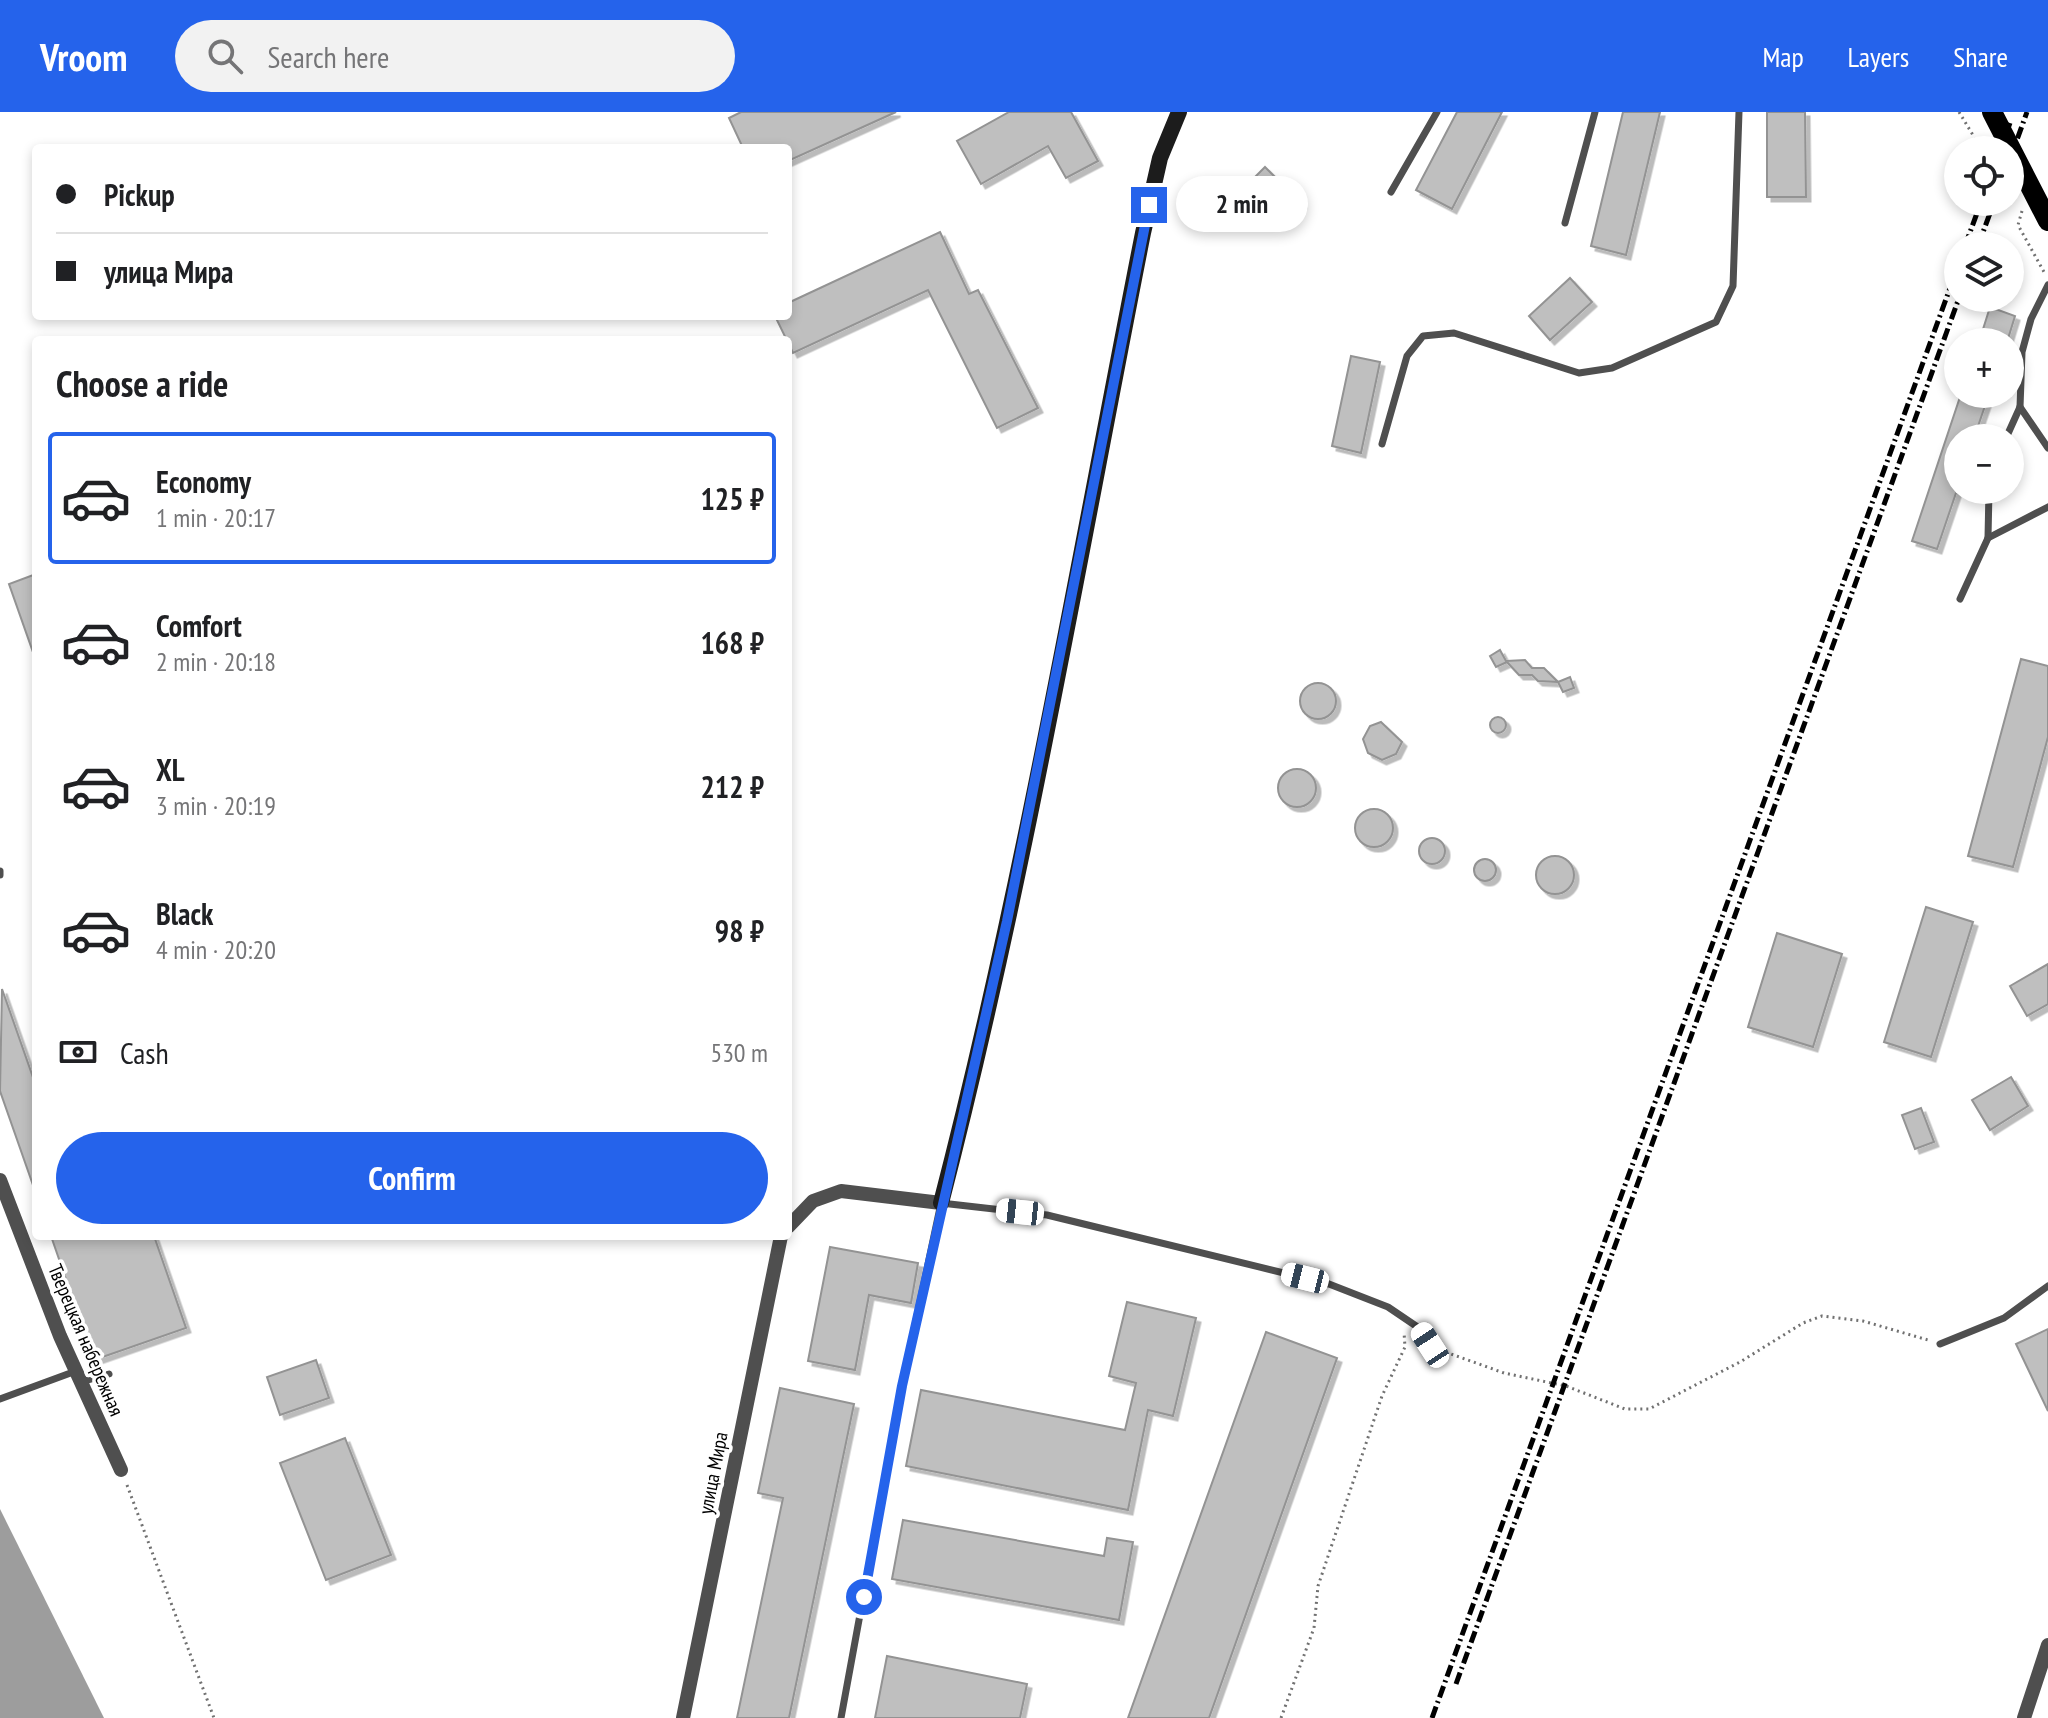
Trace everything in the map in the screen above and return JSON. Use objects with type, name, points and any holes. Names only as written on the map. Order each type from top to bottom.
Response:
[{"type":"main road","points":[[1992,112],[2048,221]]},
{"type":"street","points":[[792,1223],[813,1201],[841,1191],[941,1203],[974,1077],[1007,921],[1143,233],[1160,158],[1179,112]]},
{"type":"street","name":"Тверецкая набережная","points":[[0,1180],[78,1377],[121,1470]]},
{"type":"street","name":"улица Мира","points":[[683,1718],[780,1240]]},
{"type":"street","points":[[2024,1718],[2048,1645]]},
{"type":"lane","points":[[1391,192],[1437,112]]},
{"type":"lane","points":[[1565,223],[1595,112]]},
{"type":"lane","points":[[1382,444],[1407,356],[1423,336],[1454,333],[1579,373],[1612,368],[1716,322],[1733,286],[1739,112]]},
{"type":"lane","points":[[2024,345],[2031,319],[2048,285]]},
{"type":"lane","points":[[2021,408],[2048,448]]},
{"type":"lane","points":[[1960,599],[1988,538],[1989,504]]},
{"type":"lane","points":[[1988,538],[2048,507]]},
{"type":"lane","points":[[841,1718],[902,1386],[941,1203],[1047,1215],[1301,1277],[1355,1294],[1403,1317],[1419,1328],[1430,1345]]},
{"type":"lane","points":[[1940,1344],[2004,1318],[2048,1286]]},
{"type":"lane","points":[[0,1399],[78,1377],[109,1374]]},
{"type":"path","points":[[1959,112],[1974,136]]},
{"type":"path","points":[[1430,1345],[1456,1359],[1566,1386],[1625,1409],[1649,1409],[1740,1362],[1803,1323],[1822,1316],[1863,1321],[1940,1344]]},
{"type":"path","points":[[1281,1718],[1314,1628],[1323,1571],[1382,1396],[1405,1347],[1403,1317]]},
{"type":"path","points":[[121,1470],[214,1718]]},
{"type":"shaded area","points":[[0,1509],[104,1718],[0,1718]]},
{"type":"building","points":[[741,112],[896,112],[792,159],[792,144],[741,144],[729,118]]},
{"type":"building","points":[[1009,112],[1071,112],[1098,161],[1066,178],[1048,146],[981,184],[957,141]]},
{"type":"building","points":[[1457,112],[1502,112],[1452,209],[1416,190]]},
{"type":"building","points":[[1623,112],[1660,112],[1626,255],[1591,246]]},
{"type":"building","points":[[1767,112],[1805,112],[1806,197],[1767,197]]},
{"type":"building","points":[[1265,167],[1302,204],[1286,221],[1249,183]]},
{"type":"building","points":[[940,232],[969,294],[978,290],[1038,408],[997,428],[928,290],[793,353],[792,336],[785,336],[777,320],[792,320],[792,301]]},
{"type":"building","points":[[1570,278],[1592,302],[1550,340],[1529,316]]},
{"type":"building","points":[[1988,312],[2015,316],[2011,328],[1983,328]]},
{"type":"building","points":[[1351,356],[1380,362],[1361,453],[1332,446]]},
{"type":"building","points":[[1956,408],[1984,408],[1979,424],[1951,424]]},
{"type":"building","points":[[1944,445],[1944,504],[1952,504],[1937,549],[1912,541]]},
{"type":"building","points":[[32,575],[32,649],[9,584]]},
{"type":"building","points":[[1500,650],[1506,661],[1525,660],[1532,668],[1544,668],[1558,682],[1538,681],[1532,675],[1519,675],[1507,662],[1496,667],[1490,656]]},
{"type":"building","points":[[2021,659],[2048,666],[2048,737],[2013,867],[1968,856]]},
{"type":"building","points":[[1570,677],[1574,688],[1563,692],[1558,682]]},
{"type":"building","points":[[1318,683],[1331,688],[1336,701],[1331,714],[1318,719],[1305,714],[1300,701],[1305,688]]},
{"type":"building","points":[[1495,717],[1501,717],[1506,725],[1504,731],[1495,733],[1490,728],[1490,722]]},
{"type":"building","points":[[1381,722],[1402,742],[1396,754],[1382,760],[1368,753],[1363,739],[1370,726]]},
{"type":"building","points":[[1297,769],[1310,775],[1316,788],[1310,801],[1297,807],[1284,801],[1278,788],[1284,775]]},
{"type":"building","points":[[1374,809],[1387,815],[1393,828],[1387,841],[1374,847],[1361,841],[1355,828],[1361,815]]},
{"type":"building","points":[[1432,838],[1441,842],[1445,851],[1441,860],[1432,864],[1423,860],[1419,851],[1423,842]]},
{"type":"building","points":[[1555,856],[1568,862],[1574,875],[1568,888],[1555,894],[1542,888],[1536,875],[1542,862]]},
{"type":"building","points":[[1481,859],[1489,859],[1496,870],[1489,881],[1481,881],[1474,874],[1474,866]]},
{"type":"building","points":[[1926,907],[1973,922],[1931,1057],[1884,1042]]},
{"type":"building","points":[[1777,933],[1842,954],[1813,1047],[1748,1027]]},
{"type":"building","points":[[2048,964],[2048,1004],[2027,1016],[2010,986]]},
{"type":"building","points":[[2,989],[32,1075],[32,1182],[0,1091]]},
{"type":"building","points":[[2011,1077],[2028,1106],[1990,1130],[1972,1100]]},
{"type":"building","points":[[1921,1108],[1934,1142],[1915,1149],[1902,1115]]},
{"type":"building","points":[[52,1240],[155,1240],[186,1328],[94,1360]]},
{"type":"building","points":[[830,1247],[918,1263],[911,1303],[869,1295],[855,1370],[808,1361]]},
{"type":"building","points":[[1127,1302],[1196,1318],[1173,1416],[1148,1410],[1128,1510],[906,1466],[921,1390],[1125,1430],[1136,1383],[1109,1376]]},
{"type":"building","points":[[2048,1329],[2048,1411],[2016,1344]]},
{"type":"building","points":[[1266,1332],[1337,1358],[1209,1718],[1128,1718]]},
{"type":"building","points":[[316,1360],[329,1398],[280,1415],[267,1377]]},
{"type":"building","points":[[780,1388],[854,1404],[789,1718],[737,1718],[783,1498],[758,1493]]},
{"type":"building","points":[[345,1438],[391,1555],[326,1580],[280,1463]]},
{"type":"building","points":[[903,1520],[1104,1556],[1107,1538],[1133,1542],[1119,1620],[892,1579]]},
{"type":"building","points":[[887,1656],[1027,1684],[1020,1718],[875,1718]]},
{"type":"railway","points":[[2018,136],[2027,112]]},
{"type":"railway","points":[[2005,136],[2010,123]]},
{"type":"railway","points":[[1970,232],[1976,216]]},
{"type":"railway","points":[[1983,232],[1989,216]]},
{"type":"railway","points":[[1432,1718],[1944,305]]},
{"type":"railway","points":[[1456,1684],[1954,312]]},
{"type":"route","points":[[864,1597],[902,1386],[1007,921],[1149,205]]}]
